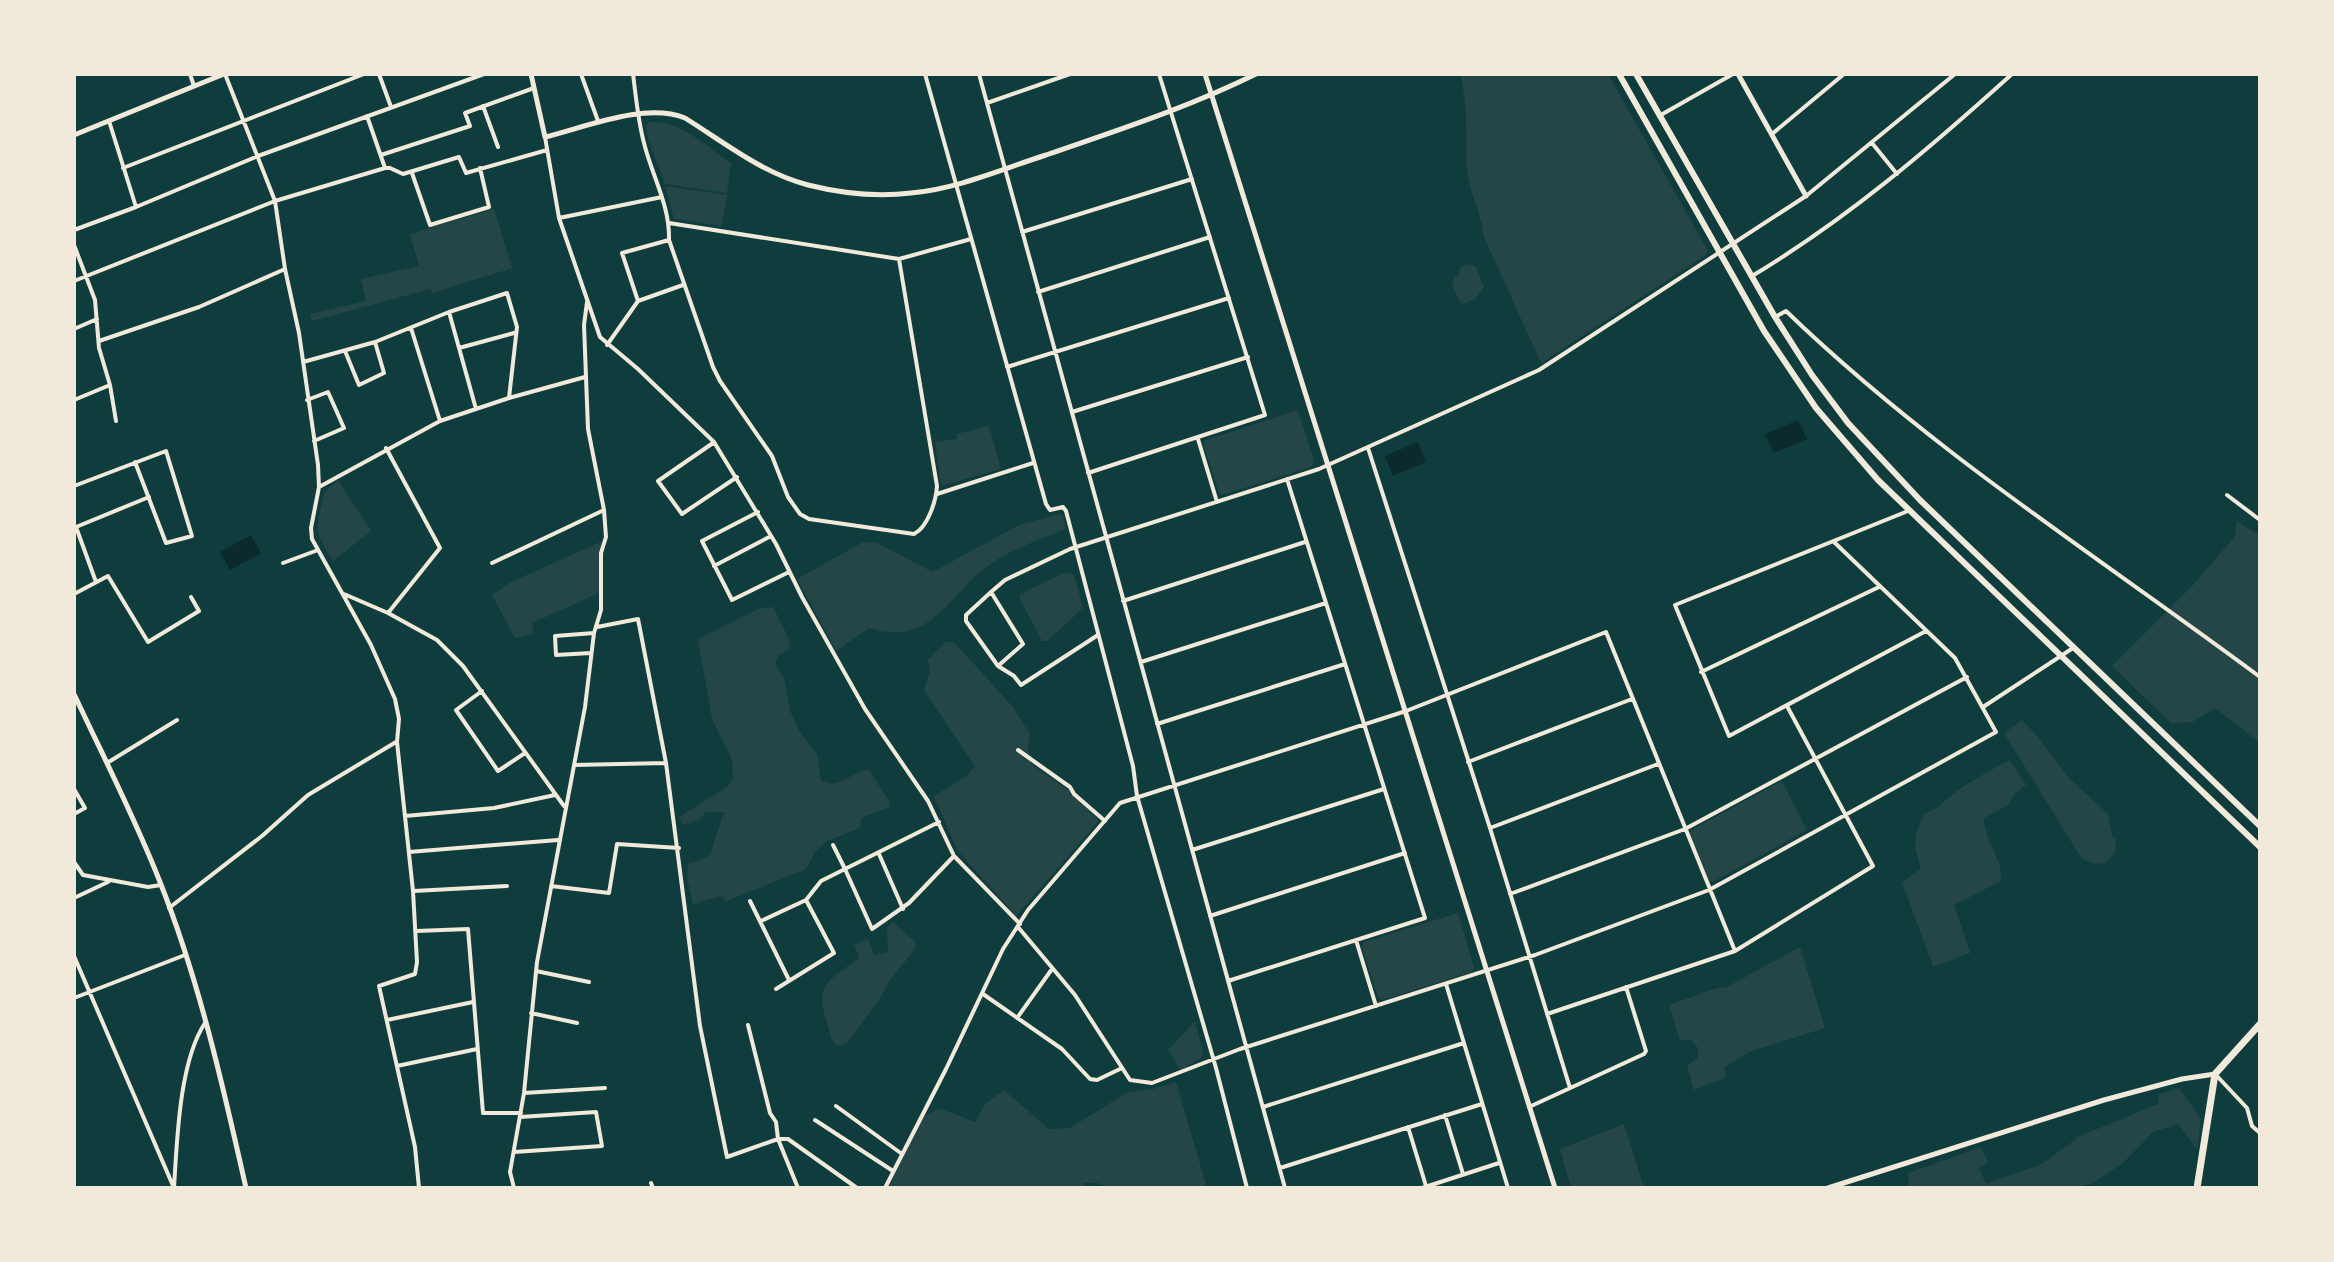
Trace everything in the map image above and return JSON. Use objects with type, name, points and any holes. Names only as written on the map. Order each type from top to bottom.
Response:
[{"type":"main road","points":[[1619,74],[1764,331],[1816,408],[1848,447],[1909,510],[2260,847]]},
{"type":"main road","points":[[1636,74],[1775,317],[1812,375],[1865,443],[2260,826]]},
{"type":"main road","points":[[2197,1188],[2215,1074],[2260,1024]]},
{"type":"street","points":[[190,74],[194,86]]},
{"type":"street","points":[[74,135],[224,74],[275,201],[314,441],[319,487],[311,528],[318,550],[371,645],[395,699],[399,719],[397,742],[413,891],[417,962],[415,974],[379,986],[415,1147],[419,1188]]},
{"type":"street","points":[[123,168],[364,74]]},
{"type":"street","points":[[379,74],[391,107]]},
{"type":"street","points":[[74,230],[258,156],[484,74]]},
{"type":"street","points":[[531,74],[559,218],[596,329],[607,345],[638,369],[714,442],[758,512],[865,709],[913,777],[954,856],[1019,926],[1075,995],[1120,1069],[1130,1080],[1152,1083],[1213,1058],[1530,957],[1709,890],[1996,732],[1955,658],[1834,542]]},
{"type":"street","points":[[581,74],[599,124]]},
{"type":"street","points":[[633,74],[644,143],[663,197],[669,240],[684,284],[720,381],[772,456],[788,497],[800,514],[809,519],[914,534],[922,529],[937,494],[899,259]]},
{"type":"street","points":[[925,74],[1033,463],[1048,509],[1065,509],[1133,766],[1137,796],[1247,1188]]},
{"type":"street","points":[[979,74],[1285,1188]]},
{"type":"street","points":[[987,103],[1070,74]]},
{"type":"street","points":[[1088,473],[1265,415],[1159,74]]},
{"type":"street","points":[[1205,74],[1555,1188]]},
{"type":"street","points":[[545,137],[639,114],[665,112],[685,118],[756,163],[808,185],[850,192],[896,194],[956,184],[1005,169],[1171,112],[1256,74]]},
{"type":"street","points":[[1659,116],[1736,74],[1806,196]]},
{"type":"street","points":[[1772,134],[1844,74]]},
{"type":"street","points":[[1098,635],[1021,685],[1014,676],[998,666],[966,621],[966,615],[1005,580],[1075,547],[1329,465],[1539,370],[1806,196],[1955,74]]},
{"type":"street","points":[[1751,276],[1825,229],[1897,174],[2012,74]]},
{"type":"street","points":[[381,155],[470,126],[465,113],[534,88]]},
{"type":"street","points":[[483,106],[498,147]]},
{"type":"street","points":[[367,116],[385,168]]},
{"type":"street","points":[[109,121],[136,207]]},
{"type":"street","points":[[1872,143],[1897,174]]},
{"type":"street","points":[[74,281],[275,201],[385,168],[403,174],[459,157],[466,173],[547,150]]},
{"type":"street","points":[[412,172],[430,225],[489,207],[480,168]]},
{"type":"street","points":[[1022,232],[1192,179]]},
{"type":"street","points":[[559,218],[663,197]]},
{"type":"street","points":[[669,223],[899,259],[971,239]]},
{"type":"street","points":[[1038,292],[1210,237]]},
{"type":"street","points":[[638,301],[622,253],[669,240]]},
{"type":"street","points":[[74,245],[95,300],[99,341],[116,421]]},
{"type":"street","points":[[99,341],[199,307],[285,269]]},
{"type":"street","points":[[607,345],[638,301],[684,284]]},
{"type":"street","points":[[302,362],[375,342],[507,293],[517,327],[509,398]]},
{"type":"street","points":[[1007,367],[1229,298]]},
{"type":"street","points":[[514,1188],[510,1172],[524,1093],[536,971],[564,806],[585,707],[602,595],[601,553],[606,537],[604,510],[588,429],[584,310],[587,302]]},
{"type":"street","points":[[1775,317],[1786,311],[1856,377],[1941,446],[2260,677]]},
{"type":"street","points":[[449,312],[476,409]]},
{"type":"street","points":[[74,329],[97,319]]},
{"type":"street","points":[[411,328],[440,421]]},
{"type":"street","points":[[459,348],[515,333]]},
{"type":"street","points":[[345,351],[359,385],[384,373],[375,342]]},
{"type":"street","points":[[1072,412],[1248,357]]},
{"type":"street","points":[[319,487],[440,421],[585,377]]},
{"type":"street","points":[[74,400],[110,385]]},
{"type":"street","points":[[307,400],[328,392],[344,428],[314,441]]},
{"type":"street","points":[[1198,438],[1217,502]]},
{"type":"street","points":[[714,442],[658,481],[682,514],[737,477]]},
{"type":"street","points":[[386,448],[440,548],[388,613]]},
{"type":"street","points":[[1368,448],[1570,1088]]},
{"type":"street","points":[[74,486],[135,462],[166,451],[192,536],[166,543],[135,462]]},
{"type":"street","points":[[937,494],[1033,463]]},
{"type":"street","points":[[1228,981],[1425,918],[1287,479]]},
{"type":"street","points":[[2227,495],[2260,520]]},
{"type":"street","points":[[96,582],[75,527],[150,496]]},
{"type":"street","points":[[492,563],[604,510]]},
{"type":"street","points":[[1909,510],[1675,605],[1729,736],[1926,631]]},
{"type":"street","points":[[758,512],[702,541],[714,566],[732,600],[789,572]]},
{"type":"street","points":[[714,566],[771,536]]},
{"type":"street","points":[[1123,601],[1305,542]]},
{"type":"street","points":[[283,563],[318,550]]},
{"type":"street","points":[[74,594],[108,576],[148,642],[199,611],[191,597]]},
{"type":"street","points":[[1701,672],[1880,587]]},
{"type":"street","points":[[991,592],[1023,644],[998,666]]},
{"type":"street","points":[[344,594],[388,613],[437,640],[463,666],[564,806]]},
{"type":"street","points":[[1140,662],[1326,603]]},
{"type":"street","points":[[591,653],[556,655],[555,636],[638,619],[666,763],[702,1035],[727,1157],[778,1139],[788,1139],[857,1188]]},
{"type":"street","points":[[885,1188],[1003,949],[1028,910],[1120,803],[1406,711],[1606,632],[1735,951]]},
{"type":"street","points":[[1983,707],[2073,648]]},
{"type":"street","points":[[1157,724],[1345,664]]},
{"type":"street","points":[[1510,894],[1685,829],[1967,677]]},
{"type":"street","points":[[482,691],[456,710],[498,771],[525,753]]},
{"type":"street","points":[[74,694],[161,885],[205,1023],[246,1188]]},
{"type":"street","points":[[1468,762],[1632,699]]},
{"type":"street","points":[[1547,1014],[1735,951],[1873,866],[1787,706]]},
{"type":"street","points":[[107,763],[177,720]]},
{"type":"street","points":[[169,908],[262,836],[308,795],[397,742]]},
{"type":"street","points":[[1018,750],[1070,787],[1105,821]]},
{"type":"street","points":[[574,765],[666,763]]},
{"type":"street","points":[[1490,828],[1658,764]]},
{"type":"street","points":[[74,789],[85,808],[74,814]]},
{"type":"street","points":[[1192,850],[1384,789]]},
{"type":"street","points":[[405,816],[494,808],[555,795]]},
{"type":"street","points":[[760,921],[806,900],[821,881],[939,822]]},
{"type":"street","points":[[409,852],[559,840]]},
{"type":"street","points":[[551,886],[609,893],[617,844],[679,848]]},
{"type":"street","points":[[833,845],[872,929],[903,909],[954,856]]},
{"type":"street","points":[[1210,916],[1405,853]]},
{"type":"street","points":[[879,854],[903,909]]},
{"type":"street","points":[[74,862],[83,875],[148,887],[161,885]]},
{"type":"street","points":[[74,898],[111,881]]},
{"type":"street","points":[[413,891],[507,886]]},
{"type":"street","points":[[776,989],[834,953],[806,900]]},
{"type":"street","points":[[750,901],[789,980]]},
{"type":"street","points":[[416,932],[468,929],[483,1113],[596,1112],[602,1146],[514,1152]]},
{"type":"street","points":[[1356,940],[1376,1006]]},
{"type":"street","points":[[74,998],[185,955]]},
{"type":"street","points":[[74,956],[75,965],[174,1188]]},
{"type":"street","points":[[1017,1018],[1052,969]]},
{"type":"street","points":[[536,971],[589,982]]},
{"type":"street","points":[[1446,984],[1508,1188]]},
{"type":"street","points":[[1529,1107],[1646,1051],[1626,987]]},
{"type":"street","points":[[983,994],[1062,1049],[1090,1079],[1097,1080],[1120,1069]]},
{"type":"street","points":[[387,1020],[473,1002]]},
{"type":"street","points":[[531,1013],[577,1023]]},
{"type":"street","points":[[174,1188],[179,1117],[197,1037],[205,1023]]},
{"type":"street","points":[[748,1025],[770,1113],[776,1122],[778,1139],[798,1188]]},
{"type":"street","points":[[1263,1107],[1464,1043]]},
{"type":"street","points":[[397,1066],[477,1049]]},
{"type":"street","points":[[1828,1188],[2104,1100],[2182,1079],[2215,1074],[2247,1108],[2252,1126],[2260,1133]]},
{"type":"street","points":[[524,1093],[605,1088]]},
{"type":"street","points":[[1280,1168],[1482,1104]]},
{"type":"street","points":[[836,1106],[902,1154]]},
{"type":"street","points":[[1445,1115],[1463,1174]]},
{"type":"street","points":[[815,1120],[893,1171]]},
{"type":"street","points":[[1408,1127],[1424,1187],[1501,1163]]},
{"type":"shaded area","points":[[1460,74],[1608,74],[1708,251],[1706,255],[1541,363],[1484,237],[1468,178],[1466,110]]},
{"type":"shaded area","points":[[649,122],[661,122],[682,130],[731,163],[727,193],[665,184],[649,142],[646,126]]},
{"type":"shaded area","points":[[665,186],[727,195],[722,226],[674,219]]},
{"type":"shaded area","points":[[494,209],[512,268],[432,293],[430,289],[312,321],[310,314],[366,301],[361,279],[419,266],[410,234]]},
{"type":"shaded area","points":[[1469,264],[1476,267],[1484,287],[1475,299],[1463,304],[1452,285],[1461,267]]},
{"type":"shaded area","points":[[1298,410],[1314,461],[1311,467],[1222,495],[1219,493],[1203,444],[1206,440]]},
{"type":"shaded area","points":[[1798,420],[1807,439],[1774,453],[1765,434]]},
{"type":"shaded area","points":[[989,426],[1001,469],[941,486],[935,442],[957,439],[957,434]]},
{"type":"shaded area","points":[[1418,442],[1426,462],[1393,476],[1385,456]]},
{"type":"shaded area","points":[[338,480],[371,531],[333,561],[319,534],[318,521],[324,492]]},
{"type":"shaded area","points":[[1060,514],[1066,529],[1018,548],[992,563],[925,624],[910,630],[891,632],[869,628],[836,651],[797,579],[863,542],[877,543],[933,572],[1019,525]]},
{"type":"shaded area","points":[[2237,521],[2260,536],[2260,743],[2215,708],[2192,722],[2171,723],[2112,666],[2194,584],[2235,536]]},
{"type":"shaded area","points":[[251,535],[261,553],[230,570],[220,552]]},
{"type":"shaded area","points":[[601,542],[599,593],[532,623],[534,634],[515,638],[492,595],[511,582]]},
{"type":"shaded area","points":[[1064,573],[1074,575],[1083,608],[1047,641],[1042,641],[1020,594]]},
{"type":"shaded area","points":[[773,607],[790,648],[778,656],[775,665],[784,678],[790,711],[799,731],[817,754],[821,781],[835,784],[869,770],[890,807],[861,818],[860,828],[827,841],[815,852],[806,869],[727,901],[720,896],[693,904],[687,878],[688,863],[710,855],[724,812],[706,812],[699,820],[682,825],[679,817],[727,787],[733,778],[732,760],[712,719],[698,639],[758,609]]},
{"type":"shaded area","points":[[946,642],[954,642],[1012,706],[1030,734],[1031,764],[1068,790],[1099,821],[1016,916],[957,850],[934,796],[968,775],[975,766],[924,690],[930,672],[928,659]]},
{"type":"shaded area","points":[[2022,720],[2069,778],[2108,814],[2112,836],[2116,839],[2115,853],[2106,863],[2095,864],[2082,859],[2004,733]]},
{"type":"shaded area","points":[[2010,760],[2026,785],[2015,793],[2008,805],[1984,818],[2001,881],[1954,905],[1970,953],[1933,967],[1902,882],[1921,869],[1915,841],[1918,829],[1924,814],[1972,781]]},
{"type":"shaded area","points":[[1782,781],[1807,830],[1713,882],[1709,881],[1691,830]]},
{"type":"shaded area","points":[[1458,913],[1474,967],[1472,972],[1382,1000],[1378,997],[1362,947],[1364,942]]},
{"type":"shaded area","points":[[893,922],[915,942],[916,948],[848,1042],[842,1046],[835,1044],[822,1001],[826,986],[859,958],[854,945],[868,939],[874,955],[888,952],[887,927]]},
{"type":"shaded area","points":[[1800,947],[1825,1028],[1749,1052],[1725,1067],[1725,1078],[1694,1090],[1687,1065],[1698,1058],[1698,1048],[1691,1040],[1680,1040],[1669,1005],[1727,987]]},
{"type":"shaded area","points":[[1195,1021],[1203,1051],[1201,1058],[1180,1070],[1168,1050]]},
{"type":"shaded area","points":[[1176,1082],[1207,1188],[1110,1188],[1098,1183],[1084,1183],[1082,1188],[888,1188],[923,1117],[939,1108],[975,1122],[985,1104],[1004,1090],[1049,1129],[1070,1128],[1128,1092]]},
{"type":"shaded area","points":[[2179,1088],[2201,1119],[2197,1149],[2178,1124],[2153,1132],[2123,1163],[2093,1183],[2075,1188],[1909,1188],[1908,1173],[1981,1147],[1988,1162],[1979,1168],[1986,1184],[2042,1164],[2080,1136],[2158,1104],[2159,1094]]},
{"type":"shaded area","points":[[1624,1124],[1644,1188],[1571,1188],[1560,1149]]}]
